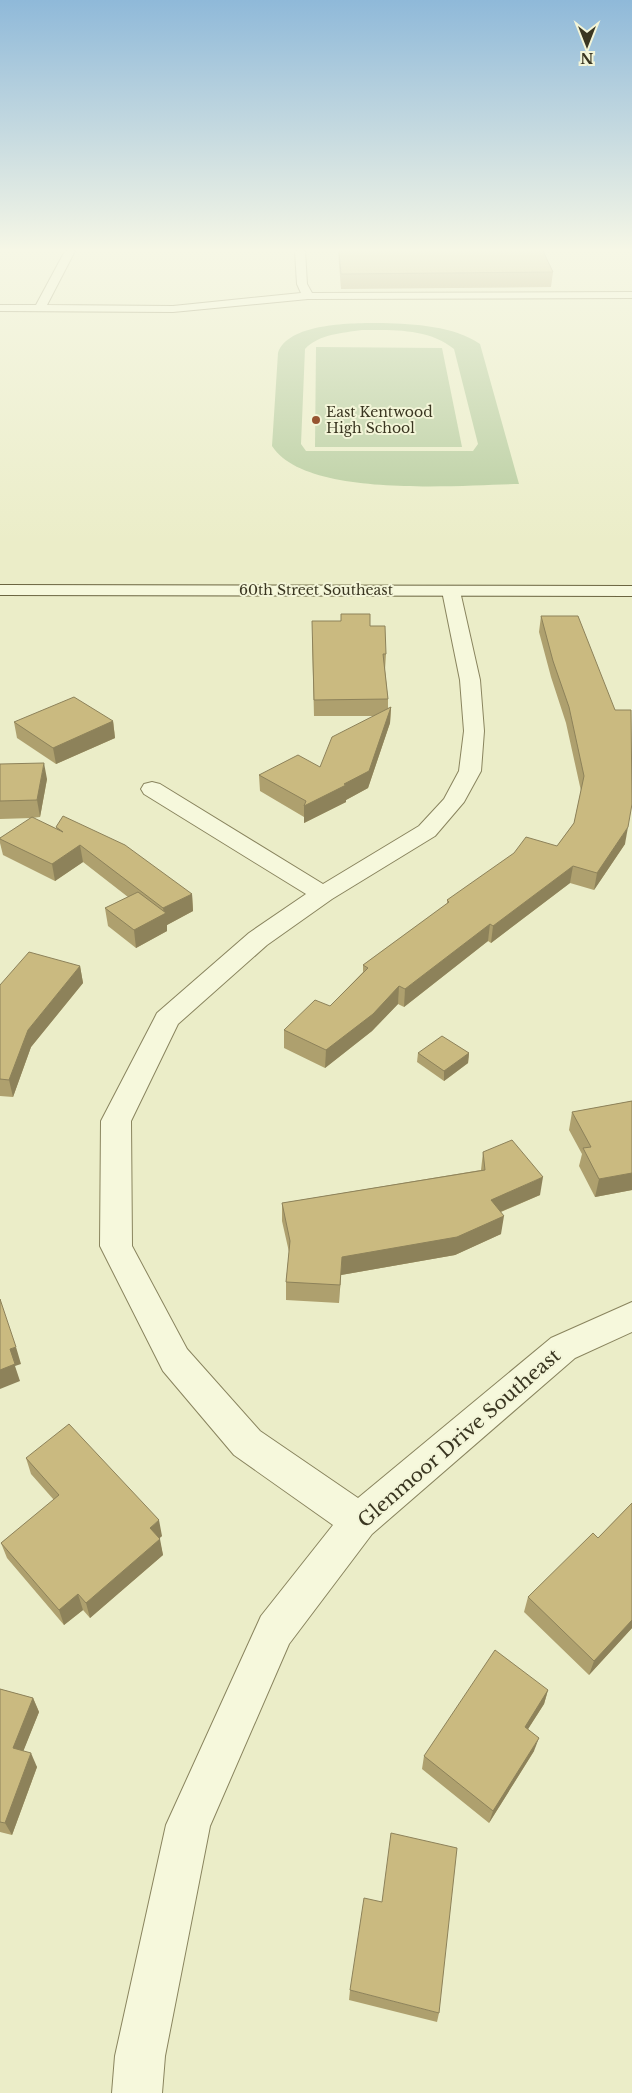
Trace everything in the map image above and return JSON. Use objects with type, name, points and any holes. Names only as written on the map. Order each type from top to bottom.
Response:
[{"type":"street","name":"60th Street Southeast","points":[[0,590],[632,591]]},
{"type":"street","points":[[360,1521],[247,1443],[175,1360],[116,1246],[116,1121],[167,1019],[258,939],[322,894],[427,831],[453,802],[470,772],[474,731],[473,705],[451,591]]},
{"type":"street","points":[[152,789],[322,894]]},
{"type":"street","name":"Glenmoor Drive Southeast","points":[[137,2093],[140,2056],[188,1824],[275,1630],[360,1521],[563,1348],[632,1316]]},
{"type":"green space","points":[[281,349],[305,349],[301,444],[306,451],[473,451],[478,444],[454,349],[481,349],[519,484],[424,486],[350,482],[317,474],[290,463],[272,446],[278,353]]},
{"type":"green space","points":[[316,349],[442,349],[462,447],[315,447]]},
{"type":"building","points":[[341,614],[370,614],[370,626],[385,626],[386,654],[383,654],[388,699],[314,700],[312,621],[341,621]]},
{"type":"building","points":[[541,616],[578,616],[615,710],[631,710],[632,804],[628,827],[597,873],[573,866],[493,926],[490,924],[405,989],[399,986],[373,1014],[326,1050],[284,1030],[315,1000],[330,1006],[368,968],[363,965],[449,902],[447,900],[514,853],[526,837],[557,846],[574,823],[584,776],[569,707],[553,661]]},
{"type":"building","points":[[74,697],[113,721],[53,748],[14,722]]},
{"type":"building","points":[[391,707],[369,771],[344,784],[346,785],[304,806],[306,801],[259,775],[298,755],[320,767],[332,737]]},
{"type":"building","points":[[44,763],[37,800],[0,801],[0,764]]},
{"type":"building","points":[[63,816],[125,845],[192,894],[163,908],[80,845],[52,864],[0,839],[32,817],[63,832],[56,827]]},
{"type":"building","points":[[138,892],[166,913],[134,930],[105,908]]},
{"type":"building","points":[[29,952],[80,966],[28,1030],[9,1080],[0,1079],[0,985]]},
{"type":"building","points":[[442,1036],[469,1053],[444,1071],[418,1053]]},
{"type":"building","points":[[632,1101],[632,1173],[599,1179],[583,1148],[591,1147],[572,1112]]},
{"type":"building","points":[[512,1140],[543,1177],[491,1200],[504,1216],[457,1237],[342,1257],[340,1285],[286,1282],[290,1241],[282,1203],[485,1170],[483,1152]]},
{"type":"building","points":[[0,1299],[16,1347],[10,1349],[15,1364],[0,1370]]},
{"type":"building","points":[[69,1424],[159,1520],[150,1528],[160,1539],[86,1603],[78,1594],[59,1610],[1,1543],[59,1495],[26,1458]]},
{"type":"building","points":[[632,1503],[632,1620],[594,1661],[528,1597],[593,1533],[598,1538]]},
{"type":"building","points":[[495,1650],[548,1690],[525,1727],[539,1738],[493,1811],[424,1756]]},
{"type":"building","points":[[0,1689],[33,1698],[13,1748],[31,1753],[5,1823],[0,1822]]},
{"type":"building","points":[[391,1833],[457,1848],[439,2013],[350,1990],[364,1898],[382,1902]]},
{"type":"place","name":"East Kentwood High School","points":[[316,420]]}]
